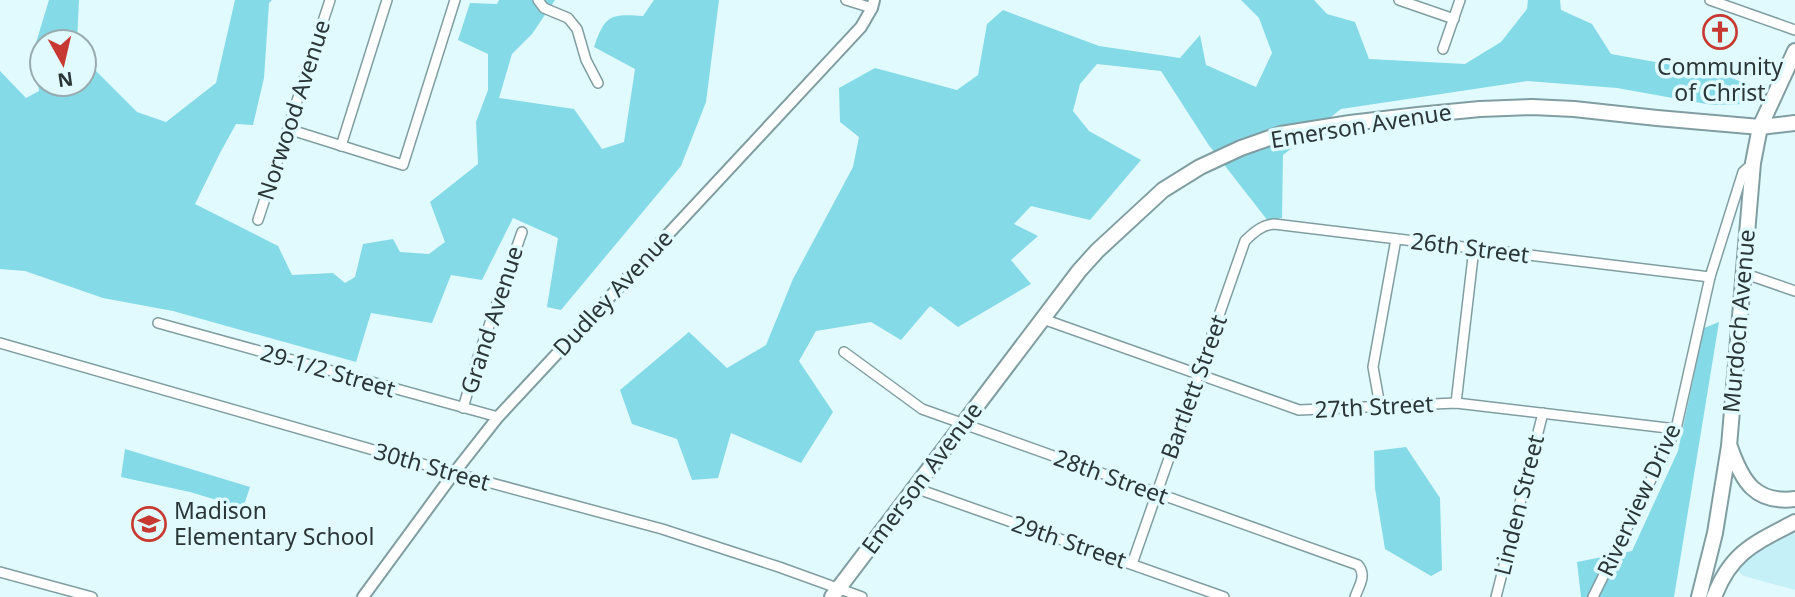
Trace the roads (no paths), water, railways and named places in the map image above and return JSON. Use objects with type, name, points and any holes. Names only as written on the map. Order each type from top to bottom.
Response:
[{"type":"main road","name":"Murdoch Avenue","points":[[1699,597],[1714,533],[1729,446],[1753,163],[1760,127],[1795,51]]},
{"type":"main road","name":"Emerson Avenue","points":[[835,593],[1079,271],[1163,190],[1200,167],[1241,148],[1281,134],[1350,123],[1480,109],[1574,109],[1760,127],[1795,123]]},
{"type":"main road","points":[[1729,446],[1738,470],[1754,490],[1773,499],[1795,499]]},
{"type":"main road","points":[[1714,597],[1720,580],[1739,556],[1762,539],[1795,523]]},
{"type":"main road","points":[[1714,533],[1719,550],[1731,565]]},
{"type":"street","name":"Norwood Avenue","points":[[258,220],[330,0]]},
{"type":"street","points":[[341,146],[387,0]]},
{"type":"street","points":[[288,129],[403,165],[454,0]]},
{"type":"street","points":[[538,0],[544,8],[568,18],[577,29],[586,60],[598,83]]},
{"type":"street","points":[[846,0],[873,4]]},
{"type":"street","points":[[1399,0],[1454,19]]},
{"type":"street","points":[[1443,49],[1460,0]]},
{"type":"street","points":[[1710,0],[1795,30]]},
{"type":"street","name":"Dudley Avenue","points":[[363,597],[498,417],[860,27],[873,4]]},
{"type":"street","name":"Riverview Drive","points":[[1593,597],[1676,429],[1710,277],[1743,172],[1753,163]]},
{"type":"street","name":"26th Street","points":[[1242,250],[1245,241],[1254,232],[1274,224],[1710,277]]},
{"type":"street","name":"Grand Avenue","points":[[463,408],[522,232]]},
{"type":"street","points":[[1380,406],[1373,367],[1396,239]]},
{"type":"street","points":[[1456,403],[1474,248]]},
{"type":"street","name":"Bartlett Street","points":[[1132,564],[1242,250]]},
{"type":"street","points":[[1743,273],[1795,291]]},
{"type":"street","name":"27th Street","points":[[1043,319],[1299,410],[1456,403],[1676,429]]},
{"type":"street","name":"29-1/2 Street","points":[[158,323],[498,417]]},
{"type":"street","name":"30th Street","points":[[0,342],[454,474],[662,529],[779,567],[835,593],[862,597]]},
{"type":"street","name":"28th Street","points":[[845,352],[922,409],[1358,565],[1363,576],[1355,597]]},
{"type":"street","name":"Linden Street","points":[[1496,597],[1543,414]]},
{"type":"street","name":"29th Street","points":[[915,488],[1224,597]]},
{"type":"street","points":[[0,572],[65,594],[92,597]]},
{"type":"place","name":"Community of Christ","points":[[1720,32]]},
{"type":"place","name":"Madison Elementary School","points":[[149,524]]}]
